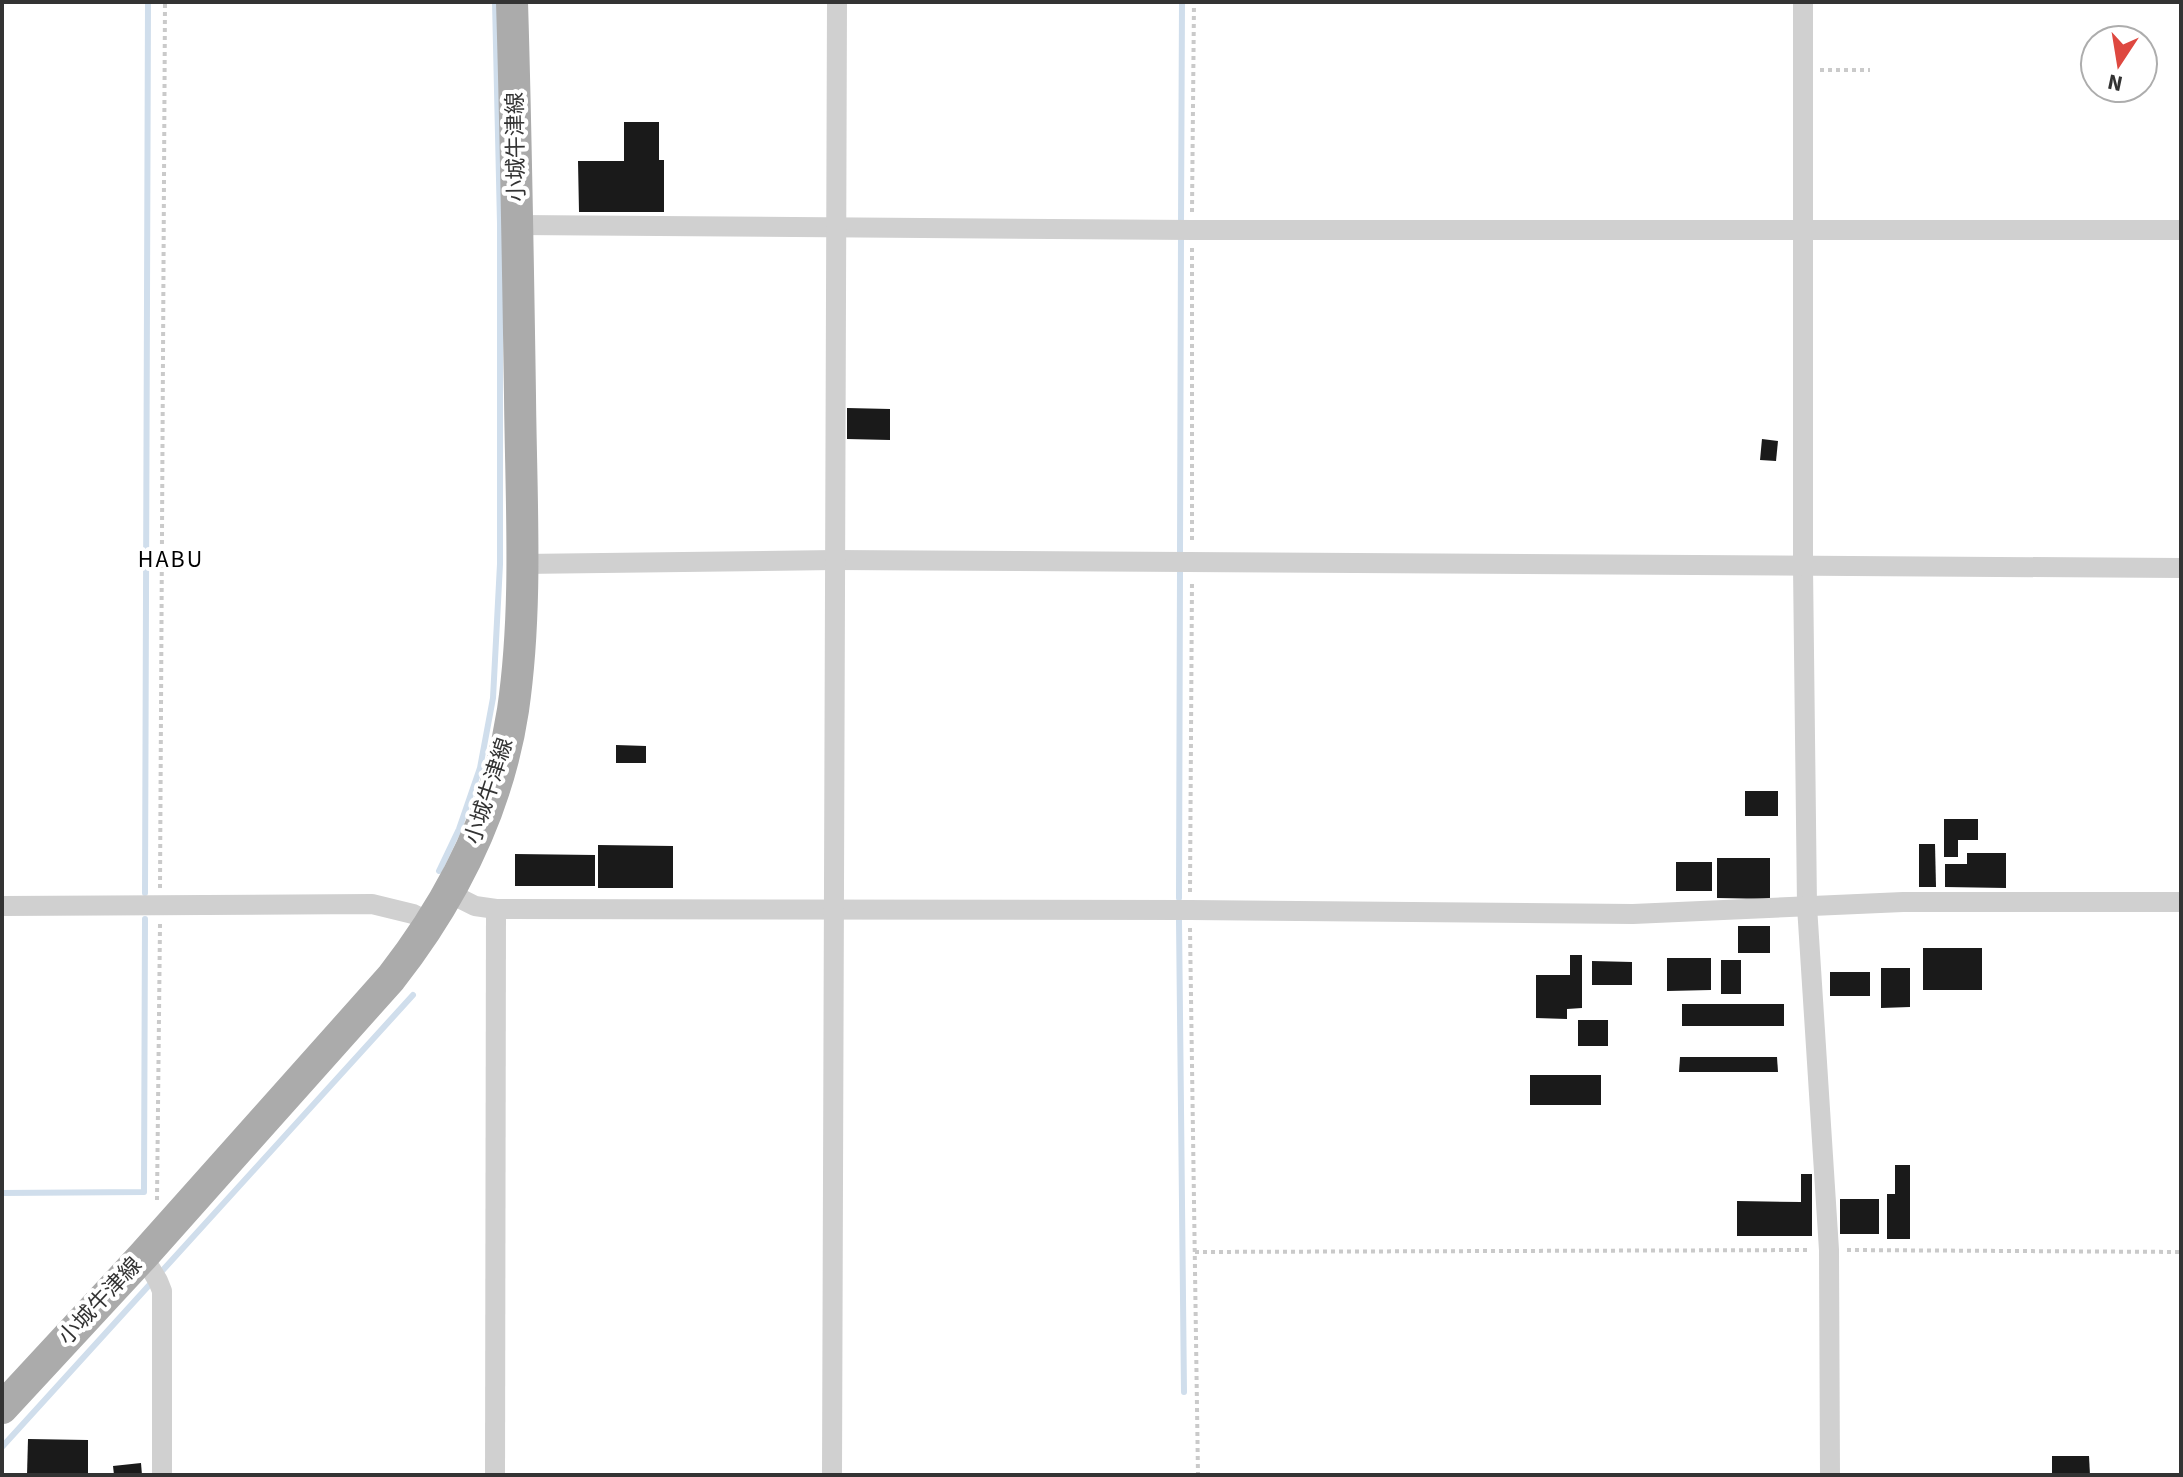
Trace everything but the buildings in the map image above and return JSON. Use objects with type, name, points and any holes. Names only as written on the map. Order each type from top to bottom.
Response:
[{"type":"main road","name":"小城牛津線","points":[[2,1408],[151,1269],[166,1230],[391,978],[449,893],[485,814],[512,712],[519,651],[522,564],[512,2]]},
{"type":"street","points":[[832,1475],[837,2]]},
{"type":"street","points":[[1803,2],[1803,567],[1807,906],[1829,1250],[1830,1475]]},
{"type":"street","points":[[518,225],[1192,230],[2181,230]]},
{"type":"street","points":[[522,564],[835,560],[2181,568]]},
{"type":"street","points":[[449,893],[475,906],[496,909],[1633,914],[1903,902],[2181,902]]},
{"type":"street","points":[[2,906],[372,904],[413,914],[431,923]]},
{"type":"street","points":[[495,1475],[496,909]]},
{"type":"street","points":[[151,1269],[162,1291],[162,1475]]},
{"type":"path","points":[[165,2],[157,1204],[166,1230]]},
{"type":"path","points":[[1194,2],[1190,910],[1198,1475]]},
{"type":"path","points":[[1803,70],[1870,70]]},
{"type":"path","points":[[1195,1252],[2181,1252]]},
{"type":"waterway","points":[[145,893],[148,2]]},
{"type":"waterway","points":[[439,871],[459,829],[480,768],[493,698],[500,564],[500,224],[495,2]]},
{"type":"waterway","points":[[1181,222],[1182,2]]},
{"type":"waterway","points":[[1180,554],[1181,236]]},
{"type":"waterway","points":[[1179,898],[1180,570]]},
{"type":"waterway","points":[[2,1193],[144,1192],[145,919]]},
{"type":"waterway","points":[[1179,920],[1184,1392]]},
{"type":"waterway","points":[[2,1447],[413,995]]},
{"type":"district","name":"HABU","points":[[171,559]]}]
